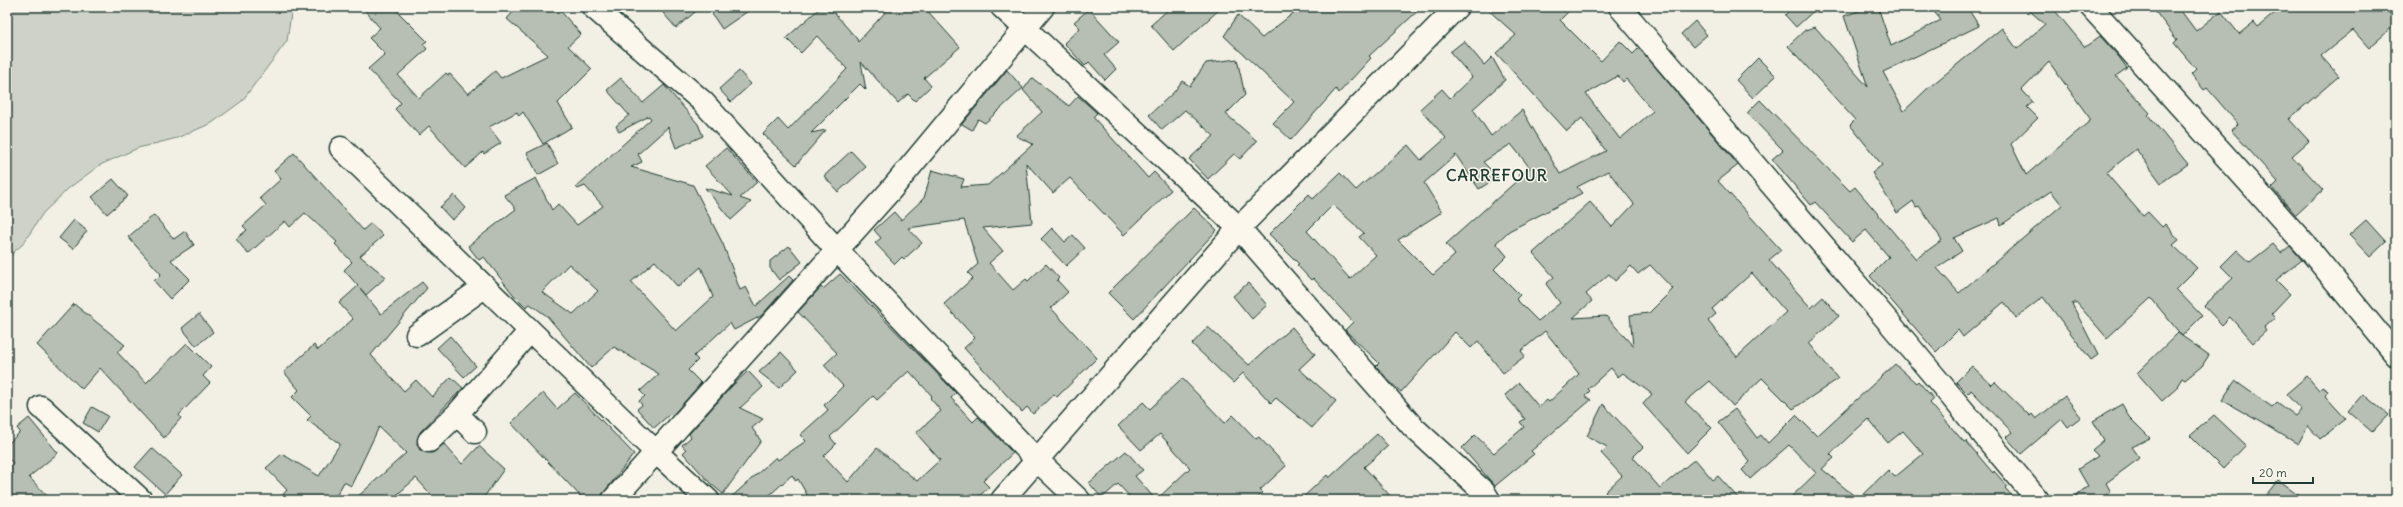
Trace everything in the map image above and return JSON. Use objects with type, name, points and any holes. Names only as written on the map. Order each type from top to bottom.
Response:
[{"type":"street","points":[[593,7],[703,102],[837,250],[1037,460],[1079,500]]},
{"type":"street","points":[[1002,7],[1238,228],[1413,427],[1484,492],[1489,500]]},
{"type":"street","points":[[613,500],[890,191],[1043,7]]},
{"type":"street","points":[[1002,500],[1238,228],[1457,7]]},
{"type":"street","points":[[1620,7],[1904,340],[2038,500]]},
{"type":"street","points":[[2091,7],[2309,249],[2396,355]]},
{"type":"street","points":[[341,148],[656,452],[708,500]]},
{"type":"street","points":[[417,335],[484,287]]},
{"type":"street","points":[[429,441],[457,414],[530,331]]},
{"type":"street","points":[[41,407],[141,500]]},
{"type":"street","points":[[457,414],[475,432]]},
{"type":"shaded area","points":[[7,7],[292,7],[287,41],[242,101],[212,123],[177,138],[138,148],[100,165],[69,188],[43,213],[23,244],[7,258]]},
{"type":"building","points":[[362,7],[393,7],[427,41],[423,44],[427,49],[398,75],[419,98],[446,73],[448,75],[450,74],[468,94],[495,71],[501,78],[548,55],[507,19],[517,7],[557,7],[581,34],[568,46],[592,69],[558,103],[572,127],[543,144],[523,112],[519,116],[517,112],[489,127],[501,143],[484,154],[483,152],[465,168],[429,126],[419,135],[395,109],[401,103],[368,69],[385,54],[369,38],[380,28]]},
{"type":"building","points":[[658,7],[701,7],[676,28]]},
{"type":"building","points":[[721,7],[754,7],[722,29],[712,14]]},
{"type":"building","points":[[821,7],[829,7],[858,42],[890,7],[924,7],[960,47],[924,78],[931,86],[915,101],[908,94],[898,103],[861,62],[866,90],[860,84],[811,133],[826,130],[796,165],[763,134],[778,119],[788,130],[847,69],[817,36],[801,53],[786,38]]},
{"type":"building","points":[[1171,7],[1222,7],[1174,51],[1151,25]]},
{"type":"building","points":[[1301,7],[1422,7],[1369,56],[1371,58],[1339,93],[1336,89],[1291,140],[1273,123],[1294,102],[1224,36],[1238,15],[1262,38]]},
{"type":"building","points":[[1485,7],[1573,7],[1560,20],[1601,61],[1620,41],[1633,54],[1639,48],[1738,165],[1718,181],[1781,250],[1769,260],[1811,308],[1823,297],[1839,316],[1809,343],[1838,379],[1793,409],[1762,378],[1733,406],[1710,381],[1685,402],[1712,428],[1687,453],[1643,404],[1652,394],[1623,373],[1618,377],[1611,368],[1588,389],[1590,391],[1585,396],[1591,400],[1531,451],[1534,454],[1495,486],[1462,448],[1475,435],[1494,453],[1524,427],[1520,422],[1525,419],[1505,395],[1519,383],[1539,407],[1547,400],[1549,402],[1579,374],[1545,331],[1521,351],[1525,356],[1503,373],[1478,341],[1471,348],[1455,332],[1401,392],[1388,380],[1376,366],[1379,363],[1345,330],[1353,322],[1313,278],[1311,280],[1297,265],[1299,264],[1269,234],[1309,194],[1313,199],[1340,173],[1356,190],[1408,145],[1421,160],[1446,138],[1420,109],[1442,89],[1450,98],[1472,77],[1450,52],[1464,41],[1484,65],[1492,57],[1505,80],[1473,109],[1491,136],[1522,110],[1560,174],[1606,151],[1582,118],[1567,131],[1496,53],[1516,35]],"holes":[[[1618,76],[1623,82],[1626,79],[1653,111],[1620,139],[1586,94]],[[1511,144],[1530,168],[1518,175],[1520,178],[1446,244],[1455,255],[1433,275],[1398,240],[1442,212],[1424,183],[1456,155],[1479,189],[1498,177],[1483,162]],[[1608,171],[1634,204],[1612,227],[1590,202],[1533,253],[1554,277],[1546,284],[1560,303],[1538,321],[1516,299],[1520,295],[1494,269],[1507,256],[1496,243],[1509,231],[1582,193],[1577,187]],[[1333,205],[1364,233],[1359,237],[1376,255],[1350,279],[1307,231]],[[1650,265],[1673,289],[1649,313],[1630,315],[1633,346],[1606,316],[1573,318],[1592,301],[1586,294],[1609,274],[1615,281],[1631,266],[1638,274]],[[1752,273],[1786,312],[1737,357],[1708,321],[1716,314],[1712,309]]]},
{"type":"building","points":[[1793,7],[1818,7],[1796,27],[1785,15]]},
{"type":"building","points":[[1870,7],[1878,7],[1891,46],[1941,20],[1930,7],[1967,7],[1979,26],[1883,72],[1904,111],[1927,89],[2002,28],[2017,49],[2045,24],[2025,7],[2052,7],[2085,47],[2100,36],[2127,68],[2116,76],[2150,113],[2148,115],[2188,164],[2161,183],[2136,149],[2106,173],[2143,216],[2148,212],[2162,227],[2165,224],[2179,240],[2173,245],[2197,268],[2176,289],[2202,316],[2182,336],[2151,298],[2107,338],[2076,302],[2072,304],[2098,355],[2091,360],[2043,297],[2016,318],[2004,302],[1963,337],[1958,330],[1936,352],[1870,276],[1889,257],[1866,230],[1852,242],[1815,202],[1811,205],[1772,159],[1783,150],[1747,113],[1760,100],[1850,191],[1855,187],[1916,259],[1942,240],[1919,206],[1916,207],[1913,201],[1897,213],[1872,173],[1882,165],[1850,125],[1855,120],[1788,46],[1805,30],[1815,27],[1868,87],[1844,16]],"holes":[[[2049,62],[2091,120],[2026,175],[2011,144],[2038,118],[2027,107],[2033,102],[2022,90]],[[2051,191],[2062,205],[1959,293],[1937,268],[1962,251],[1954,238],[1999,218],[2001,225]]]},
{"type":"building","points":[[2152,7],[2178,7],[2196,31],[2221,11],[2239,34],[2254,22],[2258,27],[2282,7],[2384,7],[2396,21],[2396,24],[2369,48],[2353,30],[2321,56],[2339,76],[2289,119],[2309,141],[2292,156],[2323,190],[2296,215],[2272,188],[2278,182],[2231,130],[2238,124],[2207,88],[2204,90],[2191,74],[2196,69],[2174,43],[2177,40]]},
{"type":"building","points":[[1089,9],[1119,42],[1104,55],[1116,69],[1105,80],[1089,62],[1085,66],[1064,43],[1080,28],[1074,22]]},
{"type":"building","points":[[1695,21],[1707,35],[1693,47],[1681,34]]},
{"type":"building","points":[[1758,58],[1776,76],[1753,98],[1736,80]]},
{"type":"building","points":[[1237,59],[1245,95],[1226,114],[1257,141],[1240,159],[1234,154],[1208,179],[1189,159],[1214,136],[1185,110],[1162,130],[1149,115],[1174,92],[1182,81],[1190,86],[1206,63]]},
{"type":"building","points":[[1007,70],[1023,88],[985,123],[978,119],[972,130],[962,124]]},
{"type":"building","points":[[739,71],[751,84],[731,102],[719,89]]},
{"type":"building","points":[[621,78],[643,103],[664,85],[698,124],[703,136],[676,148],[668,127],[638,154],[642,162],[631,167],[693,185],[723,244],[740,290],[746,287],[756,306],[789,276],[793,280],[761,316],[734,330],[730,323],[694,356],[698,360],[688,370],[701,383],[672,416],[670,414],[654,428],[637,409],[642,405],[639,401],[645,396],[640,391],[659,374],[614,347],[591,368],[547,316],[530,304],[526,307],[512,293],[484,257],[479,260],[468,246],[516,209],[504,195],[536,178],[552,210],[558,204],[577,225],[603,206],[585,186],[578,189],[576,187],[651,119],[649,116],[619,132],[616,126],[629,115],[607,90]],"holes":[[[655,261],[678,287],[701,267],[713,297],[676,331],[631,282]],[[569,264],[598,291],[573,314],[542,292]]]},
{"type":"building","points":[[1032,78],[1069,106],[1078,96],[1097,113],[1093,117],[1148,178],[1154,172],[1171,190],[1124,235],[1070,178],[1053,193],[1026,163],[1032,223],[983,228],[1003,251],[989,263],[1013,290],[1026,279],[1028,281],[1046,264],[1059,278],[1057,280],[1068,292],[1051,308],[1097,358],[1057,397],[1054,394],[1033,414],[1027,407],[1022,412],[964,348],[975,338],[944,304],[973,278],[968,273],[978,264],[964,220],[908,228],[922,243],[904,259],[902,257],[895,264],[875,243],[881,238],[874,230],[894,212],[901,220],[924,198],[932,170],[964,179],[961,187],[988,185],[1033,144],[1016,136],[1042,112],[1023,90]]},
{"type":"building","points":[[547,143],[558,164],[538,175],[527,153]]},
{"type":"building","points":[[726,148],[757,182],[740,198],[751,202],[731,220],[705,188],[733,196],[705,166]]},
{"type":"building","points":[[851,151],[866,167],[838,192],[824,176]]},
{"type":"building","points":[[294,153],[363,230],[371,223],[383,236],[360,256],[386,277],[366,295],[360,288],[381,314],[422,282],[427,288],[371,355],[404,391],[416,380],[432,397],[451,377],[463,388],[420,432],[417,444],[420,450],[432,453],[444,444],[462,464],[479,446],[504,469],[482,500],[436,500],[416,478],[391,500],[354,500],[406,453],[379,427],[351,486],[344,482],[334,500],[278,500],[287,490],[266,468],[282,454],[319,476],[340,444],[307,420],[311,416],[292,397],[299,390],[284,372],[314,345],[318,350],[353,319],[339,303],[358,286],[344,270],[352,262],[335,244],[337,242],[305,213],[290,227],[285,221],[248,254],[236,239],[247,230],[243,226],[266,205],[260,198],[281,179],[274,171]]},
{"type":"building","points":[[113,179],[128,196],[107,214],[92,197]]},
{"type":"building","points":[[454,195],[466,208],[452,220],[440,207]]},
{"type":"building","points":[[1194,208],[1217,230],[1134,319],[1108,293]]},
{"type":"building","points":[[154,215],[174,239],[185,231],[194,245],[171,260],[190,279],[170,299],[154,281],[161,274],[128,237]]},
{"type":"building","points":[[74,220],[87,231],[73,249],[59,238]]},
{"type":"building","points":[[2366,220],[2386,242],[2370,257],[2349,235]]},
{"type":"building","points":[[1052,228],[1065,242],[1073,235],[1085,248],[1066,266],[1041,239]]},
{"type":"building","points":[[2273,244],[2281,253],[2290,246],[2302,260],[2276,280],[2290,294],[2271,314],[2275,318],[2264,328],[2266,331],[2253,343],[2230,317],[2222,325],[2204,306],[2233,278],[2221,266],[2237,250],[2250,262]]},
{"type":"building","points":[[789,246],[802,262],[779,280],[770,268],[770,261]]},
{"type":"building","points":[[840,274],[956,393],[951,398],[973,422],[978,417],[1013,453],[983,481],[989,487],[975,500],[810,500],[798,479],[796,481],[792,475],[764,500],[728,500],[776,457],[778,460],[806,441],[800,435],[828,410],[824,405],[843,386],[824,365],[837,353],[798,312],[821,287],[823,289]],"holes":[[[909,371],[932,396],[930,398],[941,411],[916,433],[940,460],[917,481],[877,448],[848,482],[824,456],[836,444],[830,437],[873,396],[877,400]]]},
{"type":"building","points":[[1248,283],[1267,305],[1252,319],[1233,296]]},
{"type":"building","points":[[74,304],[125,345],[117,352],[146,383],[187,343],[211,367],[203,376],[210,383],[179,415],[181,418],[164,438],[100,368],[82,389],[37,345]]},
{"type":"building","points":[[199,314],[213,332],[196,346],[182,328]]},
{"type":"building","points":[[1208,327],[1249,365],[1292,327],[1315,354],[1299,369],[1336,401],[1312,428],[1276,398],[1271,403],[1243,373],[1233,383],[1192,344]]},
{"type":"building","points":[[2178,333],[2209,355],[2202,366],[2185,380],[2182,378],[2177,386],[2178,387],[2162,401],[2137,373]]},
{"type":"building","points":[[450,336],[476,366],[464,377],[437,348]]},
{"type":"building","points":[[781,352],[798,370],[779,388],[759,372]]},
{"type":"building","points":[[1895,364],[1916,383],[1918,381],[1934,399],[1930,403],[1964,442],[1966,441],[1993,473],[1994,471],[2007,486],[2005,488],[2016,500],[1788,500],[1816,473],[1789,445],[1750,479],[1742,470],[1750,462],[1718,422],[1735,409],[1757,438],[1761,435],[1768,443],[1796,415],[1817,436]],"holes":[[[1868,419],[1888,443],[1903,431],[1923,454],[1895,477],[1888,470],[1858,499],[1822,469],[1834,458],[1830,454]]]},
{"type":"building","points":[[1972,366],[1992,385],[1995,382],[2030,416],[2032,414],[2036,419],[2065,396],[2081,417],[2068,427],[2062,419],[2021,454],[2006,437],[2012,432],[1971,390],[1968,394],[1956,382]]},
{"type":"building","points":[[748,371],[763,387],[740,408],[763,419],[752,428],[761,441],[723,494],[710,483],[683,453],[686,450],[682,445],[691,437],[689,434],[732,386]]},
{"type":"building","points":[[2307,376],[2319,390],[2322,387],[2328,391],[2325,396],[2346,419],[2320,439],[2308,426],[2298,444],[2222,400],[2235,381],[2272,407],[2277,402],[2296,416],[2301,410],[2286,394]]},
{"type":"building","points":[[1182,378],[1225,423],[1233,415],[1256,439],[1259,437],[1286,466],[1260,490],[1263,493],[1255,500],[1156,500],[1190,468],[1160,434],[1141,450],[1118,426],[1143,402],[1150,409]]},
{"type":"building","points":[[543,393],[557,409],[575,393],[634,454],[598,500],[584,500],[511,423]]},
{"type":"building","points":[[2363,394],[2388,415],[2372,432],[2348,411]]},
{"type":"building","points":[[1603,404],[1643,447],[1633,457],[1660,488],[1695,459],[1713,480],[1718,476],[1740,500],[1612,500],[1605,492],[1622,476],[1601,453],[1607,447],[1587,436]]},
{"type":"building","points":[[2122,404],[2129,417],[2150,438],[2132,447],[2140,458],[2106,483],[2111,492],[2098,500],[2070,500],[2088,486],[2078,469],[2098,456],[2092,450],[2104,440],[2093,421]]},
{"type":"building","points":[[92,407],[108,416],[98,432],[83,423]]},
{"type":"building","points":[[2214,415],[2246,445],[2223,469],[2190,436]]},
{"type":"building","points":[[29,418],[58,453],[29,477],[51,500],[7,500],[7,471],[13,463],[7,457],[7,445],[20,432],[17,428]]},
{"type":"building","points":[[1377,434],[1388,446],[1364,467],[1394,500],[1300,500],[1327,475],[1329,478]]},
{"type":"building","points":[[152,448],[182,475],[165,494],[135,467]]},
{"type":"building","points":[[1126,451],[1143,470],[1135,476],[1156,500],[1133,500],[1118,484],[1102,498],[1089,483]]},
{"type":"building","points":[[2278,480],[2304,500],[2262,500]]},
{"type":"district","name":"CARREFOUR","points":[[1497,175]]}]
